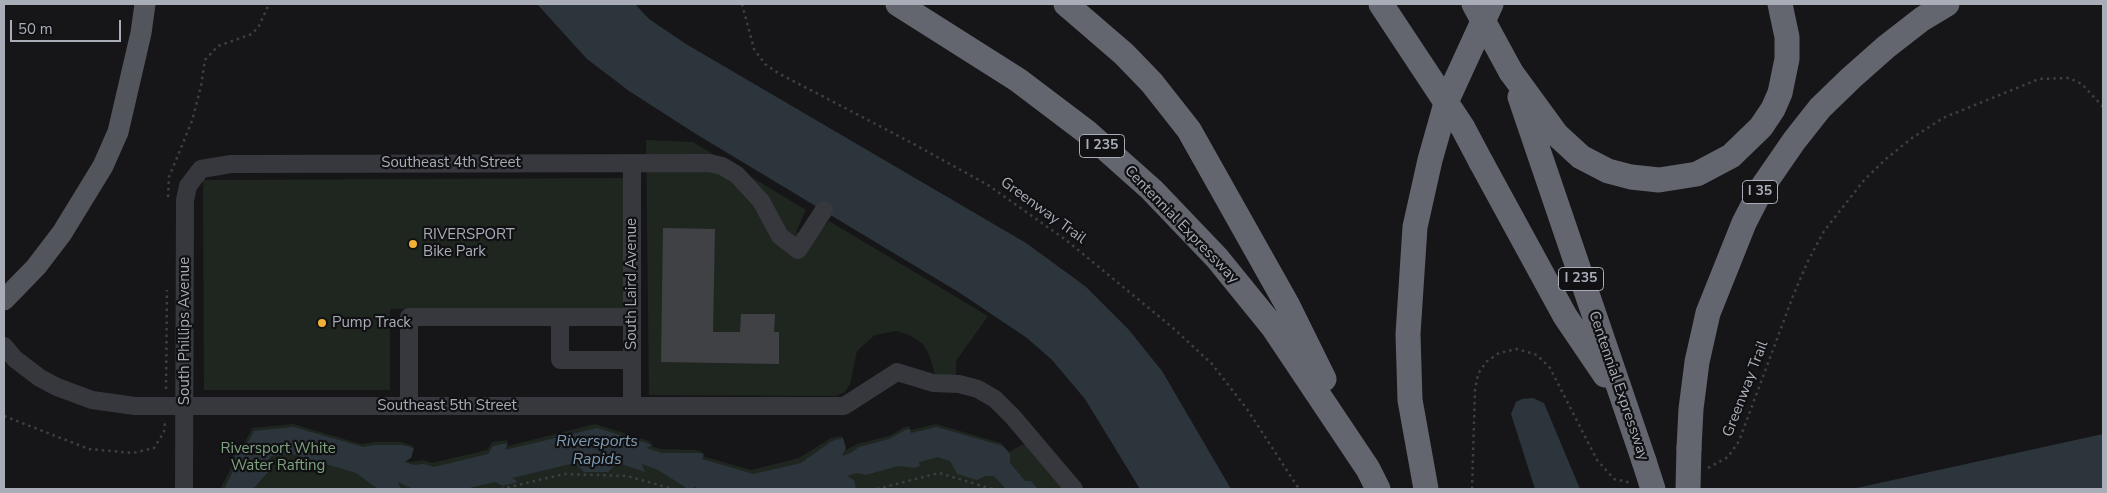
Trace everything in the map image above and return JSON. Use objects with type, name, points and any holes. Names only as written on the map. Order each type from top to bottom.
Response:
[{"type":"highway","name":"Centennial Expressway","points":[[898,4],[1018,80],[1088,133],[1152,190],[1216,258],[1273,327],[1373,479]]},
{"type":"highway","points":[[1066,4],[1124,54],[1152,83],[1189,130],[1288,306],[1373,479]]},
{"type":"highway","points":[[1382,4],[1463,128],[1565,316],[1623,402]]},
{"type":"highway","name":"Centennial Expressway","points":[[1474,4],[1511,72],[1623,402],[1645,478]]},
{"type":"highway","points":[[1426,489],[1410,400],[1408,334],[1415,227],[1430,160],[1448,100],[1491,4]]},
{"type":"highway","points":[[1511,72],[1557,135],[1581,157],[1608,171],[1631,177],[1659,180],[1697,174],[1731,156],[1756,132],[1773,109],[1785,77],[1787,59],[1787,37],[1780,4]]},
{"type":"highway","name":"I 35","points":[[1693,469],[1691,409],[1697,362],[1708,313],[1744,223],[1763,186],[1794,141],[1820,108],[1886,47],[1922,19],[1947,4]]},
{"type":"main road","points":[[4,300],[36,267],[62,234],[103,166],[118,132],[141,33],[145,4]]},
{"type":"street","name":"South Laird Avenue","points":[[632,162],[632,406]]},
{"type":"street","name":"Southeast 4th Street","points":[[196,175],[201,169],[231,164],[709,163],[722,166],[736,175],[761,201],[780,236],[798,250],[824,210]]},
{"type":"street","name":"South Phillips Avenue","points":[[184,489],[185,200],[188,186],[196,175]]},
{"type":"street","points":[[409,406],[409,317],[632,317]]},
{"type":"street","points":[[560,317],[560,360],[632,360]]},
{"type":"street","name":"Southeast 5th Street","points":[[4,346],[15,359],[40,378],[75,395],[106,403],[184,407],[844,406],[897,372],[933,384],[959,384],[978,389],[995,400],[1013,417],[1074,489]]},
{"type":"path","name":"Greenway Trail","points":[[742,4],[754,49],[771,68],[988,185],[1066,240],[1173,328],[1218,372],[1247,409],[1299,489]]},
{"type":"path","name":"Greenway Trail","points":[[1693,469],[1719,463],[1733,452],[1739,441],[1808,261],[1824,230],[1844,204],[1887,158],[1912,138],[1943,118],[2038,79],[2069,78],[2082,84],[2103,107]]},
{"type":"path","points":[[1472,489],[1475,390],[1478,374],[1486,362],[1499,353],[1517,350],[1537,355],[1550,368],[1597,460],[1605,471],[1614,479],[1645,478]]},
{"type":"path","points":[[4,416],[89,449],[133,453],[154,448],[164,432],[166,419]]},
{"type":"path","points":[[877,489],[939,473],[992,489]]},
{"type":"path","points":[[501,489],[564,474],[627,476],[673,489]]},
{"type":"green space","points":[[646,140],[693,142],[806,210],[796,232],[812,241],[829,221],[988,316],[956,361],[956,376],[935,375],[930,357],[923,344],[909,335],[896,331],[875,335],[857,351],[850,384],[845,392],[836,396],[649,395]]},
{"type":"green space","name":"RIVERSPORT Bike Park","points":[[623,178],[623,308],[390,309],[390,390],[204,390],[203,180]]},
{"type":"green space","name":"Riversports Rapids","points":[[293,424],[361,444],[401,442],[413,446],[410,455],[404,460],[411,462],[423,460],[432,463],[487,450],[492,442],[508,440],[504,447],[595,424],[652,442],[647,445],[661,449],[696,450],[703,452],[702,456],[751,470],[799,458],[831,438],[842,436],[844,446],[842,452],[857,444],[889,436],[909,426],[911,430],[936,424],[1001,443],[1009,452],[1038,436],[1081,489],[220,489],[230,470],[234,450],[237,445],[242,448],[252,428]]},
{"type":"water","points":[[537,4],[635,4],[649,19],[686,44],[1026,243],[1085,286],[1129,330],[1162,371],[1231,489],[1140,489],[1085,399],[1052,360],[1027,338],[960,293],[696,134],[629,91],[587,59]]},
{"type":"water","points":[[1533,398],[1544,403],[1580,489],[1535,489],[1511,414],[1516,402],[1522,399]]},
{"type":"water","name":"Riversports Rapids","points":[[294,427],[363,447],[402,445],[414,448],[411,458],[404,462],[434,467],[488,454],[493,446],[508,443],[505,450],[597,428],[653,445],[646,448],[662,453],[704,454],[702,459],[753,474],[801,463],[832,441],[843,438],[846,448],[842,456],[851,453],[859,447],[889,439],[905,430],[910,429],[911,433],[937,427],[1003,446],[1010,454],[1010,463],[1025,481],[1031,481],[1038,489],[1006,489],[994,476],[985,476],[977,480],[957,474],[950,461],[938,457],[919,462],[920,466],[915,468],[898,466],[866,475],[857,473],[847,476],[854,480],[856,489],[703,489],[694,487],[693,489],[688,489],[658,470],[642,464],[645,472],[618,463],[608,472],[584,472],[575,463],[512,478],[518,482],[503,486],[495,482],[465,489],[413,489],[398,482],[401,489],[378,489],[356,473],[292,454],[271,456],[267,463],[271,466],[269,471],[253,489],[224,489],[232,473],[239,448],[243,451],[254,431]]},
{"type":"water","points":[[2103,434],[2103,489],[1852,489]]},
{"type":"building","points":[[663,228],[715,229],[713,332],[740,332],[741,314],[775,314],[774,332],[779,332],[779,364],[661,362]]},
{"type":"place","name":"RIVERSPORT Bike Park","points":[[413,244]]},
{"type":"place","name":"Pump Track","points":[[322,323]]},
{"type":"park label","name":"Riversport White Water Rafting","points":[[278,458]]}]
